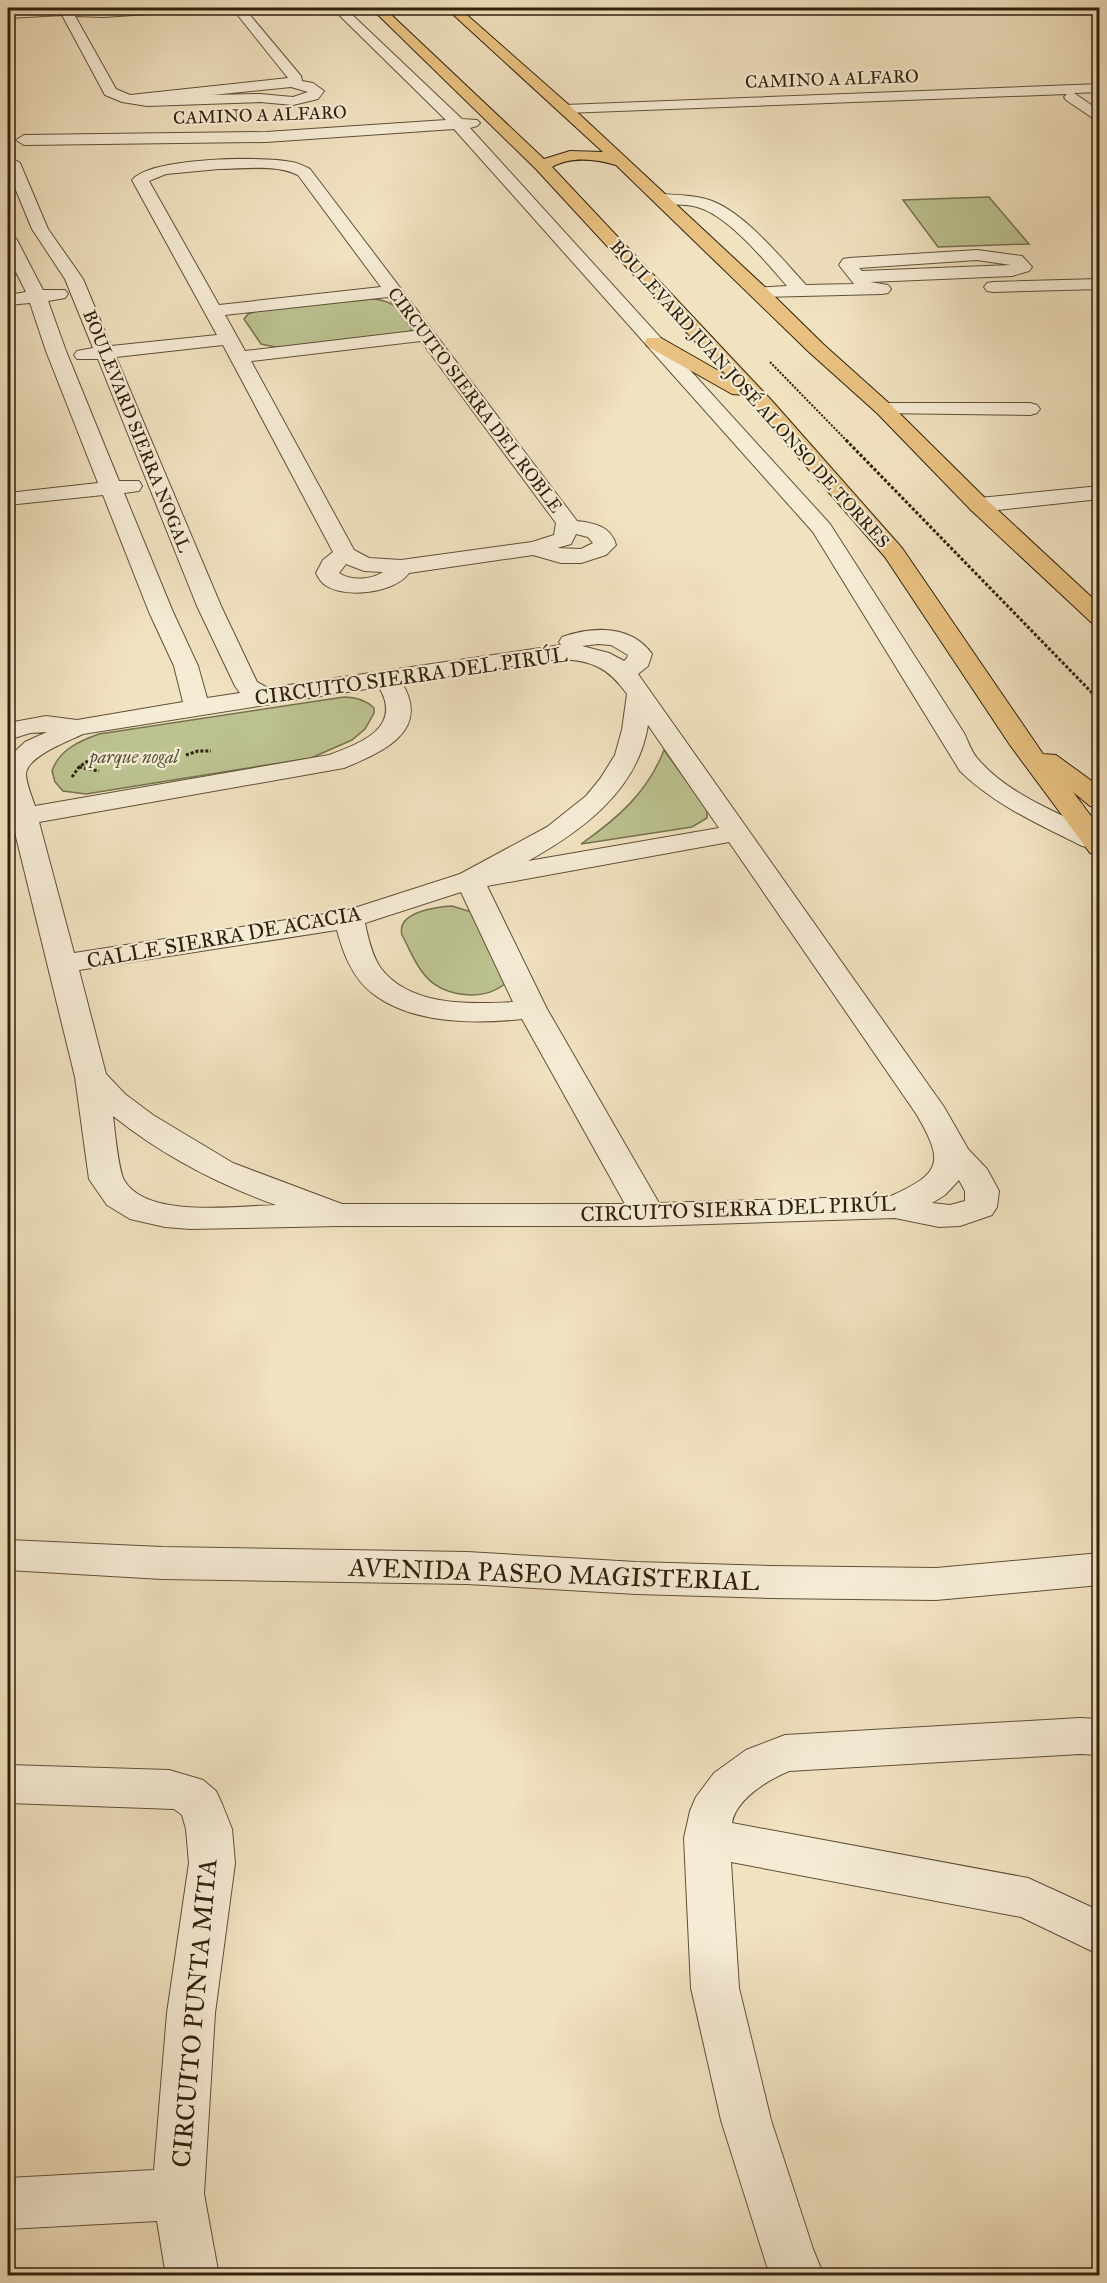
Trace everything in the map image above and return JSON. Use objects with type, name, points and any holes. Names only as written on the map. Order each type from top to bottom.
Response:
[{"type":"main road","name":"BOULEVARD JUAN JOSÉ ALONSO DE TORRES","points":[[376,8],[542,166],[766,406],[894,554],[1020,740],[1096,843]]},
{"type":"main road","points":[[452,8],[569,112],[760,292],[816,348],[884,409],[979,505],[1100,618]]},
{"type":"main road","points":[[542,166],[552,159],[572,156],[598,156],[620,162]]},
{"type":"main road","points":[[654,342],[766,406]]},
{"type":"main road","points":[[1020,740],[1100,800]]},
{"type":"street","points":[[8,14],[65,10],[103,13],[180,8]]},
{"type":"street","points":[[238,8],[296,79],[291,83]]},
{"type":"street","points":[[338,8],[454,120],[822,530],[951,733],[968,764],[1012,799],[1096,843]]},
{"type":"street","points":[[65,10],[110,92],[133,99],[165,102],[260,98],[293,101],[308,98],[317,93],[314,88],[291,83],[133,99]]},
{"type":"street","name":"CAMINO A ALFARO","points":[[569,112],[1100,88]]},
{"type":"street","points":[[569,112],[1100,96]]},
{"type":"street","points":[[1071,97],[1100,119]]},
{"type":"street","name":"CAMINO A ALFARO","points":[[17,144],[266,137],[493,118]]},
{"type":"street","name":"BOULEVARD SIERRA NOGAL","points":[[17,144],[40,229],[76,286],[209,606],[247,686],[263,696]]},
{"type":"street","name":"CIRCUITO SIERRA DEL ROBLE","points":[[267,164],[291,166],[304,172],[394,291],[568,527],[563,539],[535,548],[401,567],[397,575],[381,584],[356,586],[344,584],[327,576],[327,565],[345,554],[239,357],[131,175],[169,169],[267,164]]},
{"type":"street","points":[[661,199],[697,202],[713,208],[731,221],[801,291]]},
{"type":"street","points":[[8,240],[35,290],[56,351],[161,612],[186,666],[196,707]]},
{"type":"street","points":[[760,292],[801,291],[862,283],[1012,271],[1023,267],[1016,260],[977,255],[849,263],[848,265],[862,283]]},
{"type":"street","points":[[862,283],[1100,284]]},
{"type":"street","points":[[8,286],[35,290],[76,286]]},
{"type":"street","points":[[8,300],[35,290]]},
{"type":"street","points":[[56,351],[102,346],[394,291]]},
{"type":"street","points":[[239,357],[428,335]]},
{"type":"street","points":[[884,409],[1030,409]]},
{"type":"street","points":[[8,499],[108,480],[155,474]]},
{"type":"street","points":[[8,483],[108,480]]},
{"type":"street","points":[[979,505],[1100,492]]},
{"type":"street","points":[[535,548],[549,553],[573,556],[595,552],[605,544],[605,539],[592,530],[568,527]]},
{"type":"street","name":"CIRCUITO SIERRA DEL PIRÚL","points":[[558,652],[579,652],[598,656],[624,672],[933,1114],[952,1152],[944,1177],[931,1190],[895,1207],[648,1215],[339,1215],[221,1171],[141,1122],[114,1101],[91,1077],[24,816],[10,771],[34,748],[76,728],[263,696],[386,678],[558,652]]},
{"type":"street","points":[[24,816],[282,773],[345,759],[363,752],[387,736],[396,720],[400,709],[395,693],[386,678]]},
{"type":"street","points":[[639,695],[628,753],[607,787],[574,820],[528,851],[470,880],[532,1009],[648,1215]]},
{"type":"street","points":[[8,732],[46,724],[76,728]]},
{"type":"street","name":"CALLE SIERRA DE ACACIA","points":[[62,964],[349,919],[470,880],[736,833]]},
{"type":"street","points":[[349,919],[356,947],[369,973],[387,990],[416,1004],[443,1010],[492,1013],[532,1009]]},
{"type":"street","points":[[91,1077],[106,1179],[119,1197],[142,1211],[190,1218],[339,1215]]},
{"type":"street","points":[[895,1207],[936,1216],[958,1216],[980,1207],[985,1196],[983,1187],[952,1152]]},
{"type":"street","name":"AVENIDA PASEO MAGISTERIAL","points":[[8,1555],[162,1563],[467,1568],[636,1578],[770,1582],[936,1584],[1100,1569]]},
{"type":"street","points":[[798,2276],[789,2256],[746,2120],[715,1988],[706,1838],[712,1811],[730,1786],[762,1763],[784,1753],[1100,1737]]},
{"type":"street","name":"CIRCUITO PUNTA MITA","points":[[8,1785],[170,1789],[187,1793],[200,1804],[209,1829],[212,1863],[191,2013],[178,2194],[193,2276]]},
{"type":"street","points":[[706,1838],[1028,1898],[1100,1934]]},
{"type":"street","points":[[8,2204],[178,2194]]},
{"type":"path","points":[[71,781],[79,767],[102,751]]},
{"type":"green space","points":[[989,197],[1029,244],[938,247],[903,200]]},
{"type":"green space","points":[[372,299],[392,304],[405,317],[412,329],[409,332],[280,348],[261,344],[244,319],[248,314],[259,310]]},
{"type":"green space","name":"parque nogal","points":[[344,697],[356,698],[367,703],[374,708],[374,713],[365,729],[352,740],[311,758],[86,794],[63,791],[55,782],[52,771],[59,757],[77,743],[99,734]]},
{"type":"green space","points":[[664,750],[707,809],[707,818],[692,827],[581,844],[607,825],[640,792]]},
{"type":"green space","points":[[452,906],[475,913],[505,984],[496,990],[474,995],[451,992],[431,981],[414,960],[402,935],[405,921],[419,912]]}]
